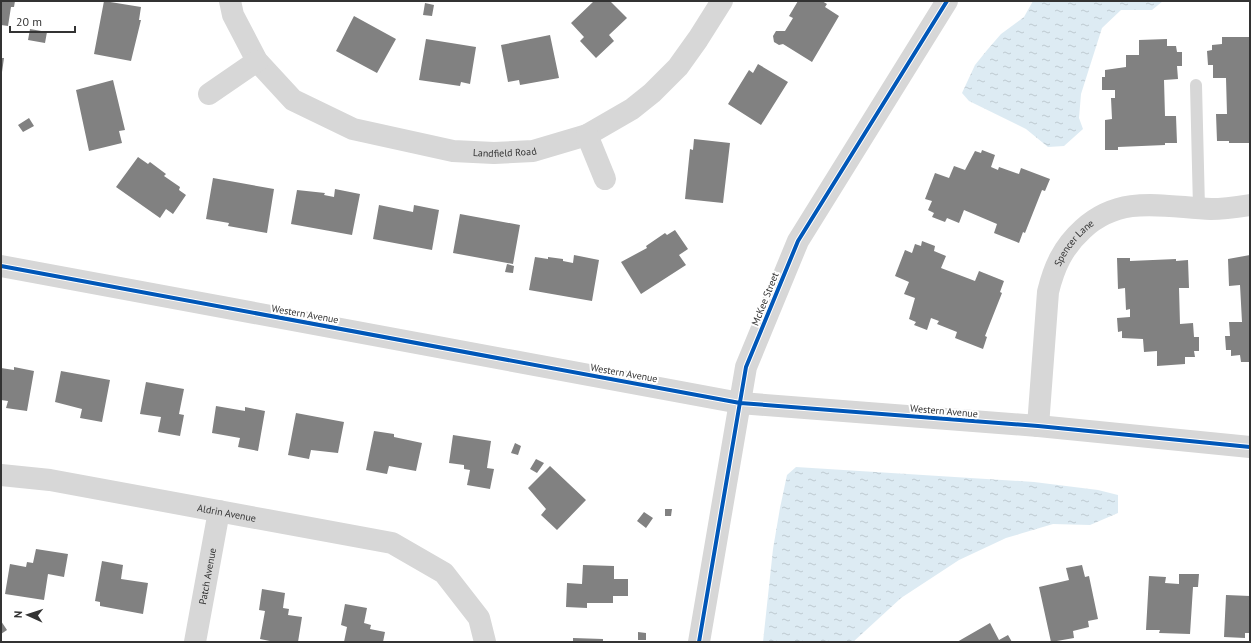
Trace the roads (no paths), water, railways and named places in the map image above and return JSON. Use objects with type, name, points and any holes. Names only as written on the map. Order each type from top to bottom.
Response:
[{"type":"street","name":"Landfield Road","points":[[230,1],[233,15],[256,60],[293,100],[360,131],[453,151],[494,153],[533,150],[587,135],[632,109],[652,94],[678,67],[722,1]]},
{"type":"street","name":"McKee Street","points":[[699,642],[746,367],[798,241],[947,1]]},
{"type":"street","points":[[209,94],[256,60]]},
{"type":"street","points":[[587,135],[605,179]]},
{"type":"street","name":"Spencer Lane","points":[[1038,426],[1048,292],[1060,256],[1072,239],[1088,224],[1107,212],[1129,206],[1153,204],[1212,209],[1250,205]]},
{"type":"street","name":"Western Avenue","points":[[1,266],[740,403],[1038,426],[1250,447]]},
{"type":"street","name":"Aldrin Avenue","points":[[1,475],[50,480],[392,543],[444,573],[479,618],[485,642]]},
{"type":"street","name":"Patch Avenue","points":[[195,642],[218,511]]},
{"type":"lane","points":[[1196,85],[1199,208]]},
{"type":"water","points":[[1033,1],[1163,1],[1152,10],[1121,10],[1102,28],[1081,94],[1079,118],[1083,129],[1064,146],[1048,147],[1026,129],[969,101],[962,93],[975,65],[1001,34],[1024,17]]},
{"type":"water","points":[[796,467],[1034,482],[1098,490],[1118,495],[1118,513],[1090,525],[1053,524],[1006,538],[959,560],[901,598],[853,642],[763,642],[773,549],[780,508],[787,475]]}]
